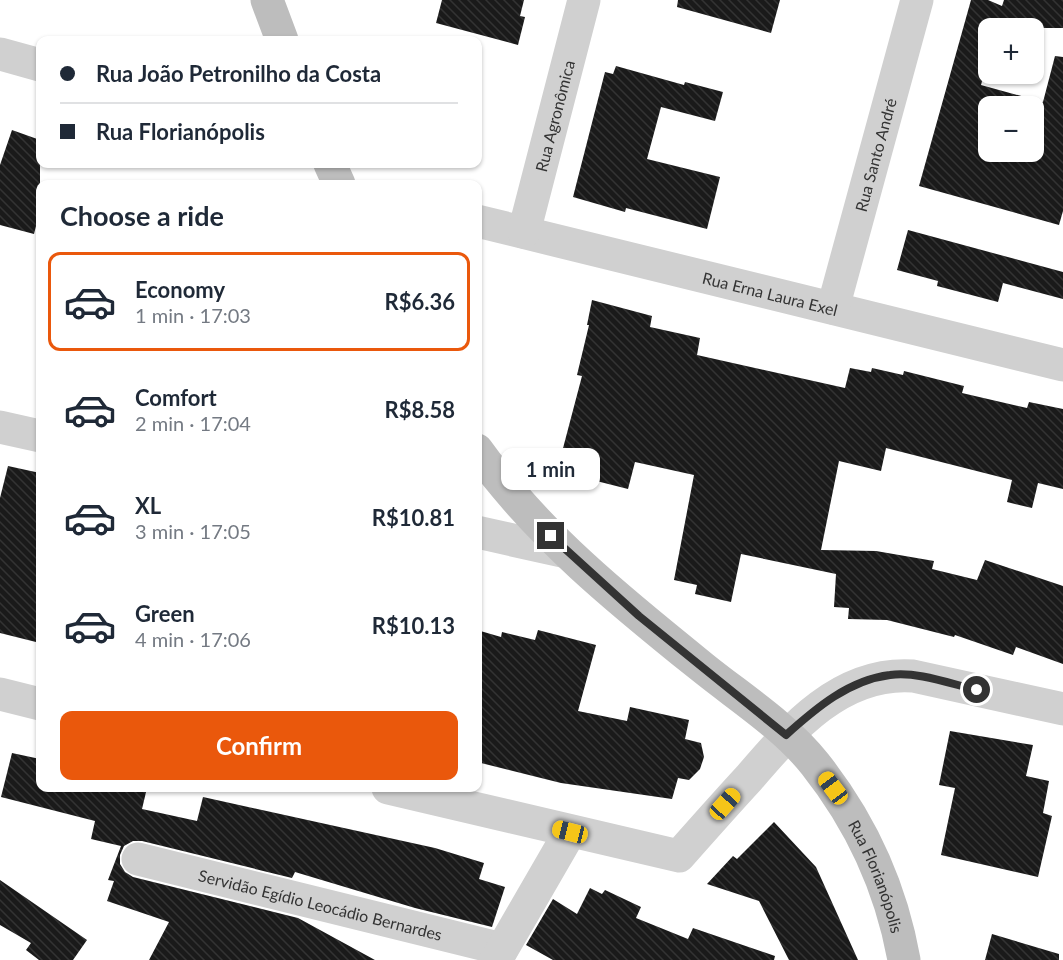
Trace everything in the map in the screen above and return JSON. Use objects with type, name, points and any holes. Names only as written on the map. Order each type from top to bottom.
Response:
[{"type":"main road","points":[[267,0],[280,36]]},
{"type":"main road","name":"Rua Florianópolis","points":[[482,456],[520,503],[566,552],[639,616],[786,735],[814,762],[843,800],[864,836],[883,880],[904,960]]},
{"type":"street","name":"Rua Agronômica","points":[[524,232],[584,0]]},
{"type":"street","name":"Rua Santo André","points":[[833,308],[917,0]]},
{"type":"street","points":[[1,58],[36,64]]},
{"type":"street","name":"Rua Erna Laura Exel","points":[[482,222],[1063,365]]},
{"type":"street","points":[[0,427],[36,435]]},
{"type":"street","points":[[482,533],[566,552]]},
{"type":"street","points":[[405,792],[678,856],[786,735],[835,695],[865,681],[891,674],[913,676],[1063,709]]},
{"type":"street","points":[[0,694],[36,703]]},
{"type":"street","points":[[499,955],[570,832]]},
{"type":"street","name":"Servidão Egídio Leocádio Bernardes","points":[[138,859],[499,955]]},
{"type":"building","points":[[442,0],[524,0],[520,16],[525,17],[518,45],[436,23]]},
{"type":"building","points":[[678,0],[780,0],[771,33],[677,7]]},
{"type":"building","points":[[971,0],[988,0],[1002,6],[1004,0],[1063,0],[1063,28],[1044,28],[1044,18],[978,18],[978,84],[1021,96],[978,96],[978,162],[1044,162],[1044,98],[1055,56],[1063,57],[1063,211],[1059,225],[919,186]]},
{"type":"building","points":[[616,66],[684,85],[685,82],[723,92],[715,121],[661,107],[647,159],[720,177],[707,229],[626,208],[625,212],[573,197],[605,72],[613,74]]},
{"type":"building","points":[[12,130],[36,139],[36,168],[40,168],[40,180],[36,180],[34,234],[0,225],[0,165]]},
{"type":"building","points":[[908,230],[1063,272],[1063,299],[1003,283],[998,302],[937,286],[938,281],[897,270]]},
{"type":"building","points":[[592,300],[652,316],[650,327],[700,338],[697,355],[845,388],[850,368],[871,372],[872,368],[903,375],[904,371],[964,386],[962,393],[1027,408],[1029,402],[1063,409],[1063,489],[1038,483],[1032,508],[1007,502],[1012,480],[886,448],[881,471],[839,461],[821,550],[876,551],[934,561],[932,569],[977,580],[985,560],[1063,586],[1063,664],[1016,647],[1013,655],[955,635],[954,637],[887,620],[848,619],[849,608],[834,607],[836,574],[741,554],[731,602],[695,594],[697,585],[674,580],[694,475],[635,462],[628,489],[557,471],[582,376],[577,375],[589,325],[587,325]]},
{"type":"building","points":[[8,466],[36,472],[36,642],[0,633],[0,498]]},
{"type":"building","points":[[538,630],[596,645],[578,711],[627,721],[630,707],[689,720],[685,739],[701,743],[704,757],[700,769],[689,780],[678,778],[672,799],[561,783],[482,763],[482,631],[501,637],[502,632],[535,640]]},
{"type":"building","points":[[950,731],[1033,745],[1026,776],[1049,781],[1043,813],[1052,816],[1038,877],[941,855],[955,788],[939,785]]},
{"type":"building","points":[[12,753],[36,758],[36,792],[146,792],[142,809],[197,821],[203,797],[435,848],[484,863],[479,879],[505,887],[492,927],[415,908],[295,872],[292,878],[142,841],[133,841],[124,846],[120,855],[120,864],[125,872],[133,877],[298,918],[375,960],[149,960],[169,922],[107,901],[114,881],[108,880],[121,846],[91,839],[95,821],[1,797]]},
{"type":"building","points":[[774,822],[816,867],[858,960],[789,960],[759,901],[707,884],[733,856],[737,859]]},
{"type":"building","points":[[0,880],[87,940],[73,960],[39,960],[26,950],[31,943],[0,925]]},
{"type":"building","points":[[590,888],[602,894],[605,890],[641,907],[636,918],[688,939],[693,928],[775,956],[774,960],[553,960],[526,945],[553,899],[577,914]]},
{"type":"building","points":[[992,934],[1059,954],[1059,960],[985,960]]},
{"type":"route","points":[[551,536],[639,616],[786,735],[811,712],[835,695],[865,681],[891,674],[913,676],[977,690]]}]
